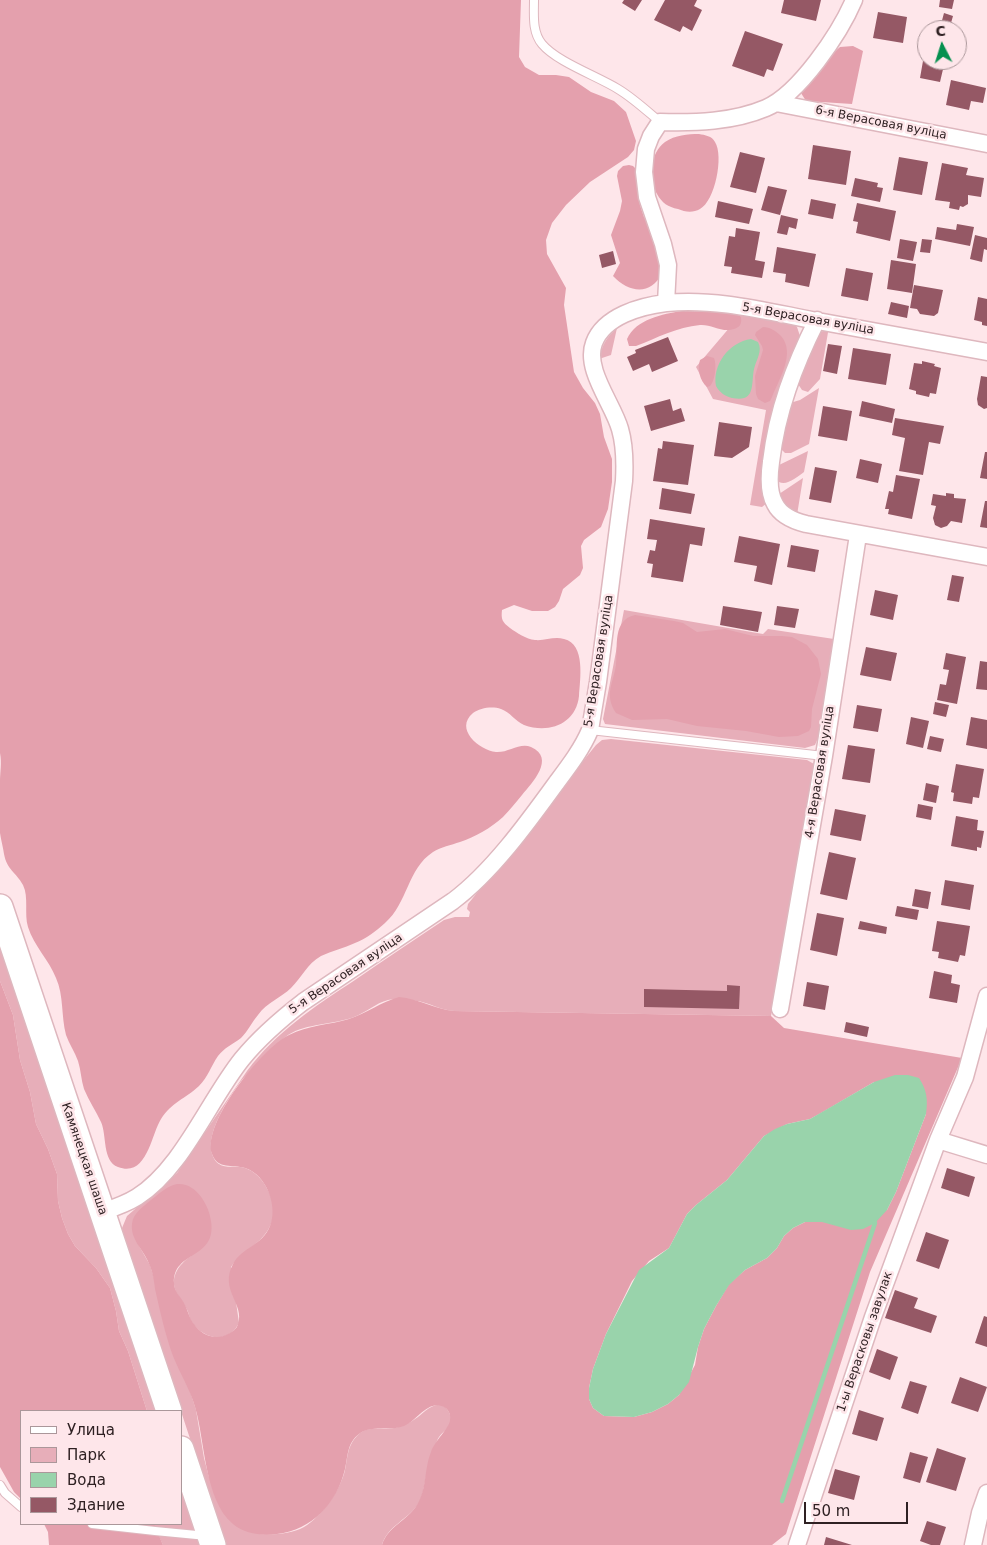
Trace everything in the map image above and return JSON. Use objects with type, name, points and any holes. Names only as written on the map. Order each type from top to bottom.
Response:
[{"type":"main road","name":"Камянецкая шаша","points":[[0,908],[169,1410]]},
{"type":"main road","points":[[182,1452],[212,1540]]},
{"type":"street","points":[[666,303],[668,265],[647,197],[644,172],[646,149],[651,136],[660,122],[720,120],[753,113],[776,103],[802,79],[821,54],[846,18],[854,0]]},
{"type":"street","name":"6-я Верасовая вуліца","points":[[776,103],[987,144]]},
{"type":"street","name":"5-я Верасовая вуліца","points":[[102,1212],[137,1197],[163,1176],[242,1060],[280,1020],[303,1002],[453,901],[476,882],[541,804],[574,758],[590,730],[622,499],[625,450],[620,428],[595,372],[592,357],[594,344],[602,330],[617,318],[637,309],[666,303],[689,302],[747,307],[987,352]]},
{"type":"street","points":[[817,320],[795,367],[780,411],[770,479],[771,495],[778,509],[791,519],[806,524],[987,558]]},
{"type":"street","name":"4-я Верасовая вуліца","points":[[780,1009],[824,756],[858,535]]},
{"type":"street","name":"1-ы Верасковы завулак","points":[[797,1545],[872,1316],[938,1140],[965,1077],[987,996]]},
{"type":"street","points":[[938,1140],[987,1155]]},
{"type":"street","points":[[973,1545],[980,1513],[987,1493]]},
{"type":"lane","points":[[534,0],[533,18],[542,44],[554,55],[619,89],[660,122]]},
{"type":"lane","points":[[590,730],[824,756]]},
{"type":"lane","points":[[0,1485],[4,1493],[20,1506]]},
{"type":"lane","points":[[100,1525],[212,1540]]},
{"type":"green space","points":[[731,308],[793,323],[797,327],[800,336],[767,503],[762,507],[750,505],[766,410],[713,399],[696,367],[730,327]]},
{"type":"green space","points":[[831,315],[820,379],[808,392],[802,390],[798,384],[797,377],[818,334],[826,329]]},
{"type":"green space","points":[[617,328],[611,355],[599,359],[605,342]]},
{"type":"green space","points":[[819,388],[809,444],[791,453],[785,453],[781,449],[790,403],[800,400]]},
{"type":"green space","points":[[808,451],[804,472],[789,482],[779,482],[777,476],[779,465]]},
{"type":"green space","points":[[803,478],[797,515],[785,510],[779,494]]},
{"type":"green space","points":[[624,610],[763,634],[768,629],[834,639],[818,738],[815,745],[805,748],[605,724],[603,719]]},
{"type":"green space","points":[[611,739],[807,760],[814,764],[815,770],[771,1016],[454,1011],[445,1010],[419,1001],[388,1000],[354,1017],[303,1028],[284,1038],[237,1086],[221,1112],[211,1140],[213,1157],[216,1161],[228,1167],[242,1167],[252,1171],[264,1183],[272,1200],[273,1208],[271,1224],[263,1237],[231,1267],[239,1323],[234,1330],[227,1335],[216,1337],[205,1334],[195,1327],[175,1289],[174,1283],[174,1278],[179,1268],[191,1256],[138,1244],[150,1265],[196,1410],[209,1477],[259,1534],[288,1533],[304,1527],[317,1517],[335,1494],[343,1477],[350,1447],[354,1439],[362,1432],[370,1429],[389,1429],[402,1426],[436,1405],[445,1407],[449,1412],[451,1420],[437,1441],[419,1503],[410,1514],[388,1533],[382,1545],[225,1545],[123,1235],[122,1228],[127,1216],[177,1173],[247,1071],[283,1032],[325,1000],[444,920],[455,917],[469,917],[468,904],[602,740]]},
{"type":"green space","points":[[0,947],[156,1410],[147,1410],[128,1351],[119,1331],[110,1288],[96,1268],[75,1246],[62,1218],[58,1201],[57,1174],[36,1124],[30,1092],[20,1060],[13,1015],[0,981]]},
{"type":"green space","points":[[182,1490],[201,1545],[163,1545],[154,1526],[182,1525]]},
{"type":"shaded area","points":[[0,0],[521,0],[519,57],[525,67],[539,75],[569,77],[591,92],[614,101],[626,112],[636,141],[634,150],[628,157],[590,182],[566,205],[552,223],[546,240],[547,254],[566,288],[564,305],[574,372],[583,388],[595,403],[600,414],[604,437],[612,459],[612,482],[608,509],[601,527],[584,540],[581,546],[583,568],[580,575],[563,589],[555,607],[548,611],[532,611],[514,605],[502,610],[504,622],[522,636],[535,640],[564,639],[571,642],[576,648],[580,663],[577,706],[567,720],[552,727],[543,728],[524,725],[507,712],[498,708],[486,708],[473,713],[468,719],[466,726],[467,732],[476,743],[496,752],[527,746],[538,752],[542,757],[542,764],[540,771],[531,784],[506,814],[493,825],[471,838],[436,850],[424,859],[412,877],[399,906],[382,926],[351,945],[316,959],[291,988],[262,1011],[241,1038],[218,1056],[199,1086],[165,1113],[157,1126],[151,1144],[142,1161],[128,1169],[113,1164],[107,1154],[103,1127],[84,1089],[78,1061],[66,1035],[59,985],[28,927],[25,890],[7,864],[0,833]]},
{"type":"shaded area","points":[[853,46],[863,51],[852,104],[806,101],[801,93],[803,85],[824,61],[840,47]]},
{"type":"shaded area","points":[[706,135],[714,140],[718,149],[718,167],[714,188],[710,197],[700,209],[692,212],[668,206],[659,197],[652,181],[652,166],[656,153],[665,142],[677,136]]},
{"type":"shaded area","points":[[629,165],[636,169],[640,205],[644,217],[652,230],[662,273],[652,286],[639,290],[626,286],[613,276],[620,263],[611,235],[622,201],[617,176],[618,171],[623,166]]},
{"type":"shaded area","points":[[682,311],[734,312],[741,317],[741,322],[738,327],[730,330],[704,325],[692,326],[675,330],[636,346],[629,346],[627,339],[631,332],[643,322]]},
{"type":"shaded area","points":[[763,327],[773,330],[781,336],[787,350],[787,358],[782,374],[770,401],[765,403],[758,399],[756,394],[755,376],[763,350],[755,335]]},
{"type":"shaded area","points":[[707,356],[714,358],[715,369],[712,384],[707,387],[701,378],[699,367],[700,360]]},
{"type":"shaded area","points":[[635,615],[683,623],[697,632],[725,629],[753,636],[792,637],[807,645],[818,659],[821,674],[812,709],[809,731],[798,736],[779,737],[746,731],[697,726],[667,719],[632,720],[616,713],[612,707],[610,689],[616,665],[619,628],[623,622]]},
{"type":"shaded area","points":[[0,981],[13,1015],[20,1060],[30,1092],[36,1124],[57,1174],[58,1201],[62,1218],[75,1246],[96,1268],[110,1288],[119,1331],[128,1351],[147,1410],[20,1410],[20,1498],[14,1492],[0,1467]]},
{"type":"shaded area","points":[[406,998],[454,1011],[771,1016],[784,1028],[962,1058],[870,1272],[786,1534],[772,1545],[382,1545],[393,1528],[413,1511],[420,1499],[431,1452],[450,1420],[448,1410],[438,1405],[428,1408],[404,1426],[369,1429],[359,1434],[350,1446],[345,1469],[336,1493],[321,1513],[301,1527],[277,1534],[254,1534],[233,1524],[223,1513],[211,1485],[195,1407],[170,1348],[152,1271],[133,1235],[133,1220],[136,1213],[163,1190],[173,1185],[184,1184],[196,1191],[208,1208],[211,1234],[208,1242],[202,1249],[180,1265],[176,1272],[174,1286],[192,1322],[205,1334],[219,1337],[234,1330],[239,1317],[230,1289],[229,1273],[237,1258],[266,1233],[270,1226],[273,1210],[269,1192],[259,1177],[245,1168],[226,1166],[215,1159],[212,1154],[211,1141],[216,1124],[225,1106],[250,1070],[278,1042],[289,1035],[311,1027],[349,1019],[392,999]],"holes":[[[874,1082],[926,1114],[896,1192],[887,1210],[822,1222],[805,1222],[793,1228],[784,1236],[777,1248],[767,1258],[745,1270],[729,1284],[704,1329],[695,1365],[679,1395],[668,1404],[652,1412],[634,1417],[604,1416],[593,1408],[589,1399],[593,1369],[606,1334],[632,1281],[649,1261],[669,1248],[687,1214],[727,1180],[764,1136],[787,1124],[810,1119]]]},
{"type":"shaded area","points":[[44,1525],[154,1525],[163,1545],[49,1545],[48,1532]]},
{"type":"water","points":[[751,339],[758,342],[760,349],[754,369],[751,391],[745,398],[729,397],[716,386],[717,370],[729,350],[743,341]]},
{"type":"water","points":[[895,1075],[908,1075],[919,1078],[925,1091],[927,1109],[896,1192],[887,1210],[875,1223],[863,1229],[851,1230],[822,1222],[805,1222],[793,1228],[784,1236],[777,1248],[767,1258],[745,1270],[729,1285],[704,1329],[689,1382],[679,1395],[668,1404],[652,1412],[634,1417],[604,1416],[593,1408],[589,1399],[589,1388],[593,1369],[606,1334],[639,1270],[669,1248],[687,1214],[727,1180],[764,1136],[787,1124],[810,1119],[874,1082]]},
{"type":"building","points":[[624,0],[642,0],[635,11],[622,3]]},
{"type":"building","points":[[665,0],[697,0],[694,6],[702,10],[692,31],[683,26],[680,32],[654,20]]},
{"type":"building","points":[[784,0],[821,0],[816,21],[781,13]]},
{"type":"building","points":[[940,0],[954,0],[952,9],[939,7]]},
{"type":"building","points":[[878,12],[907,17],[903,43],[873,38]]},
{"type":"building","points":[[944,13],[953,16],[952,20],[942,20]]},
{"type":"building","points":[[745,31],[783,44],[773,71],[767,69],[764,77],[732,66]]},
{"type":"building","points":[[921,70],[943,70],[940,82],[920,78]]},
{"type":"building","points":[[951,80],[986,88],[983,103],[971,101],[969,110],[946,105]]},
{"type":"building","points":[[813,145],[851,151],[846,185],[808,179]]},
{"type":"building","points":[[740,152],[765,158],[756,193],[730,187]]},
{"type":"building","points":[[899,157],[928,162],[922,195],[893,190]]},
{"type":"building","points":[[942,163],[968,168],[966,175],[984,178],[981,197],[968,195],[968,204],[963,207],[960,206],[959,210],[949,208],[950,202],[935,200]]},
{"type":"building","points":[[855,178],[878,183],[877,187],[883,188],[880,202],[851,196]]},
{"type":"building","points":[[768,186],[787,190],[780,215],[761,210]]},
{"type":"building","points":[[811,199],[836,204],[833,219],[808,214]]},
{"type":"building","points":[[718,201],[753,209],[749,224],[715,217]]},
{"type":"building","points":[[857,203],[896,211],[890,241],[856,233],[858,222],[853,221]]},
{"type":"building","points":[[781,215],[798,219],[796,229],[789,227],[787,235],[777,233]]},
{"type":"building","points":[[957,224],[974,227],[970,246],[935,239],[937,227],[956,230]]},
{"type":"building","points":[[736,228],[760,232],[755,260],[765,262],[762,278],[731,273],[732,267],[724,266],[729,236],[735,237]]},
{"type":"building","points":[[975,235],[987,238],[987,250],[984,249],[982,262],[970,259]]},
{"type":"building","points":[[900,239],[917,242],[913,261],[897,258]]},
{"type":"building","points":[[922,239],[932,240],[930,253],[920,252]]},
{"type":"building","points":[[777,247],[816,254],[809,287],[785,282],[786,274],[773,272]]},
{"type":"building","points":[[613,251],[616,264],[602,268],[599,255]]},
{"type":"building","points":[[891,260],[916,264],[912,293],[887,289]]},
{"type":"building","points":[[846,268],[873,273],[868,301],[841,296]]},
{"type":"building","points":[[914,285],[943,290],[938,313],[934,316],[920,314],[917,309],[910,308]]},
{"type":"building","points":[[978,297],[987,299],[987,326],[982,325],[982,322],[974,320]]},
{"type":"building","points":[[891,302],[909,306],[907,318],[888,314]]},
{"type":"building","points":[[668,337],[678,361],[652,372],[649,364],[633,371],[627,357],[636,353],[635,350]]},
{"type":"building","points":[[828,344],[842,346],[837,374],[823,371]]},
{"type":"building","points":[[853,348],[891,354],[886,385],[848,379]]},
{"type":"building","points":[[922,361],[935,364],[934,366],[941,368],[936,394],[930,393],[929,397],[916,394],[916,391],[909,389],[914,363],[922,364]]},
{"type":"building","points":[[981,376],[987,377],[987,408],[984,409],[978,405],[977,399]]},
{"type":"building","points":[[670,399],[673,411],[681,408],[685,421],[651,431],[644,406]]},
{"type":"building","points":[[862,401],[895,409],[892,423],[859,416]]},
{"type":"building","points":[[823,406],[852,411],[847,441],[818,436]]},
{"type":"building","points":[[895,418],[944,426],[940,444],[929,442],[923,475],[899,471],[905,438],[892,435]]},
{"type":"building","points":[[719,422],[752,427],[749,447],[732,458],[714,456]]},
{"type":"building","points":[[663,441],[694,445],[688,485],[653,481],[658,448],[662,449]]},
{"type":"building","points":[[985,452],[987,452],[987,479],[980,478]]},
{"type":"building","points":[[860,459],[882,464],[878,483],[856,478]]},
{"type":"building","points":[[815,467],[837,471],[831,503],[809,499]]},
{"type":"building","points":[[896,475],[920,479],[912,519],[888,514],[889,509],[885,509],[889,491],[893,492]]},
{"type":"building","points":[[662,488],[695,494],[691,514],[659,509]]},
{"type":"building","points":[[946,493],[954,494],[954,498],[966,499],[962,523],[951,521],[947,526],[941,528],[935,525],[933,518],[936,506],[931,505],[933,494],[946,496]]},
{"type":"building","points":[[985,501],[987,501],[987,528],[980,527]]},
{"type":"building","points":[[650,519],[705,528],[702,546],[690,544],[683,582],[651,577],[653,564],[647,563],[650,550],[655,551],[657,540],[647,539]]},
{"type":"building","points":[[739,536],[780,544],[772,585],[754,581],[757,566],[734,562]]},
{"type":"building","points":[[791,545],[819,550],[815,572],[787,567]]},
{"type":"building","points":[[952,575],[964,577],[959,602],[947,600]]},
{"type":"building","points":[[875,590],[898,595],[893,620],[870,615]]},
{"type":"building","points":[[723,606],[762,612],[758,632],[720,625]]},
{"type":"building","points":[[777,606],[799,609],[795,628],[774,625]]},
{"type":"building","points":[[866,647],[897,653],[891,681],[860,675]]},
{"type":"building","points":[[946,653],[966,657],[957,704],[937,700],[940,684],[946,685],[949,670],[943,669]]},
{"type":"building","points":[[980,661],[987,662],[987,690],[976,689]]},
{"type":"building","points":[[935,702],[949,705],[946,717],[933,714]]},
{"type":"building","points":[[857,705],[882,709],[878,732],[853,728]]},
{"type":"building","points":[[911,717],[929,721],[923,748],[906,744]]},
{"type":"building","points":[[971,717],[987,720],[987,749],[966,745]]},
{"type":"building","points":[[930,736],[944,739],[941,752],[927,749]]},
{"type":"building","points":[[848,745],[875,749],[870,783],[842,779]]},
{"type":"building","points":[[956,764],[984,769],[979,798],[973,797],[972,804],[953,801],[954,793],[951,792]]},
{"type":"building","points":[[926,783],[939,786],[936,803],[923,800]]},
{"type":"building","points":[[918,804],[933,807],[931,820],[916,817]]},
{"type":"building","points":[[835,809],[866,815],[861,841],[830,835]]},
{"type":"building","points":[[956,816],[978,820],[977,830],[984,831],[981,848],[977,847],[977,851],[951,846]]},
{"type":"building","points":[[829,852],[856,858],[847,900],[820,894]]},
{"type":"building","points":[[945,880],[974,885],[970,910],[941,905]]},
{"type":"building","points":[[915,889],[931,892],[928,909],[912,906]]},
{"type":"building","points":[[897,906],[919,910],[917,920],[895,916]]},
{"type":"building","points":[[817,913],[844,918],[837,956],[810,950]]},
{"type":"building","points":[[860,921],[887,927],[886,934],[858,929]]},
{"type":"building","points":[[937,921],[970,926],[965,956],[960,955],[958,962],[938,958],[939,952],[932,951]]},
{"type":"building","points":[[934,971],[952,975],[951,983],[960,985],[957,1003],[929,998]]},
{"type":"building","points":[[807,982],[829,986],[825,1010],[803,1006]]},
{"type":"building","points":[[727,985],[740,986],[739,1009],[644,1007],[644,989],[727,991]]},
{"type":"building","points":[[846,1022],[869,1027],[867,1037],[844,1032]]},
{"type":"building","points":[[947,1168],[975,1177],[969,1197],[941,1188]]},
{"type":"building","points":[[926,1232],[949,1240],[939,1269],[916,1261]]},
{"type":"building","points":[[895,1290],[918,1298],[914,1308],[937,1316],[931,1333],[885,1318]]},
{"type":"building","points":[[984,1316],[987,1317],[987,1347],[975,1343]]},
{"type":"building","points":[[877,1349],[898,1357],[890,1380],[869,1372]]},
{"type":"building","points":[[960,1377],[987,1387],[978,1412],[951,1403]]},
{"type":"building","points":[[910,1381],[927,1386],[918,1414],[901,1408]]},
{"type":"building","points":[[859,1410],[884,1418],[877,1441],[852,1434]]},
{"type":"building","points":[[937,1448],[966,1458],[956,1491],[926,1482]]},
{"type":"building","points":[[910,1452],[928,1457],[920,1483],[903,1478]]},
{"type":"building","points":[[835,1469],[860,1476],[854,1500],[828,1493]]},
{"type":"building","points":[[927,1521],[946,1527],[940,1545],[931,1545],[920,1541]]},
{"type":"building","points":[[826,1537],[852,1545],[824,1545]]},
{"type":"waterway","points":[[782,1501],[875,1223]]}]
